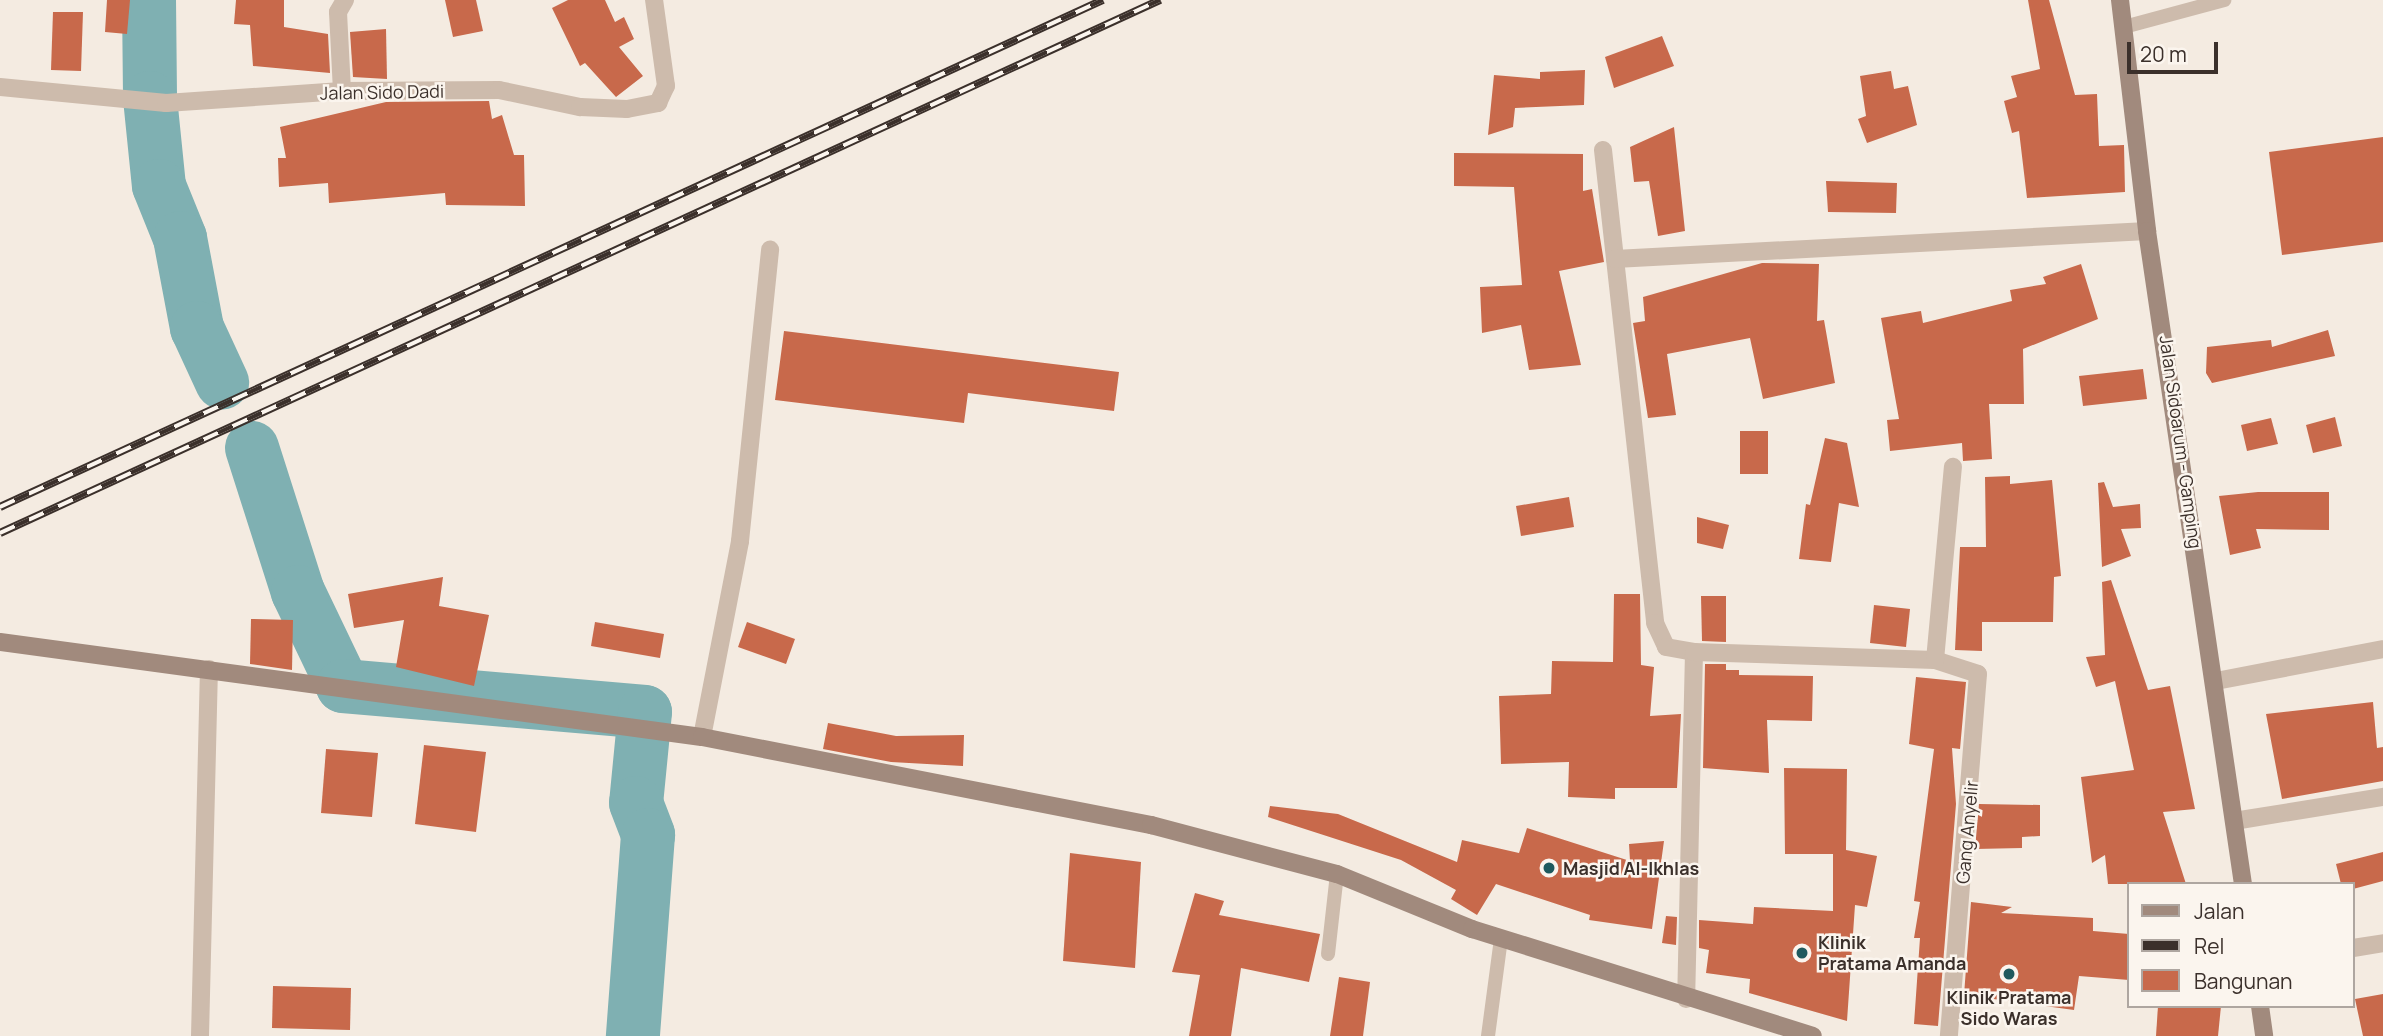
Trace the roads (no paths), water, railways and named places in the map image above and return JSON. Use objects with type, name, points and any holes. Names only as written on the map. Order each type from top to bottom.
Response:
[{"type":"main road","name":"Jalan Sidoarum - Gamping","points":[[2120,0],[2147,231],[2216,681],[2243,882]]},
{"type":"main road","points":[[0,642],[702,737],[1152,825],[1337,874],[1501,938],[1686,999],[1813,1036]]},
{"type":"main road","points":[[2260,1008],[2264,1036]]},
{"type":"street","points":[[342,91],[338,12],[345,0]]},
{"type":"street","name":"Jalan Sido Dadi","points":[[0,87],[166,103],[342,91],[499,90],[580,107],[627,109],[658,103],[666,86],[666,61],[653,0]]},
{"type":"street","points":[[1603,150],[1615,259],[2147,231]]},
{"type":"street","points":[[702,737],[740,541],[770,250]]},
{"type":"street","name":"Gang Anyelir","points":[[1615,259],[1655,623],[1666,647],[1694,652],[1935,660],[1973,669],[1980,681],[1949,1036]]},
{"type":"street","points":[[1935,660],[1953,467]]},
{"type":"street","points":[[2216,681],[2383,649]]},
{"type":"street","points":[[1686,999],[1694,652]]},
{"type":"street","points":[[200,1036],[209,669]]},
{"type":"street","points":[[2234,821],[2383,797]]},
{"type":"street","points":[[2355,948],[2383,943]]},
{"type":"lane","points":[[2124,27],[2224,0]]},
{"type":"lane","points":[[1328,954],[1337,874]]},
{"type":"lane","points":[[1488,1036],[1501,938]]},
{"type":"waterway","points":[[149,0],[150,98],[159,186],[180,238],[197,328],[222,382]]},
{"type":"waterway","points":[[252,448],[298,592],[343,686],[645,712],[636,803],[648,835],[633,1036]]},
{"type":"railway","points":[[0,507],[1103,0]]},
{"type":"railway","points":[[0,533],[1160,0]]},
{"type":"place","name":"Masjid Al-Ikhlas","points":[[1549,868]]},
{"type":"place","name":"Klinik Pratama Amanda","points":[[1802,953]]},
{"type":"place","name":"Klinik Pratama Sido Waras","points":[[2009,974]]}]
